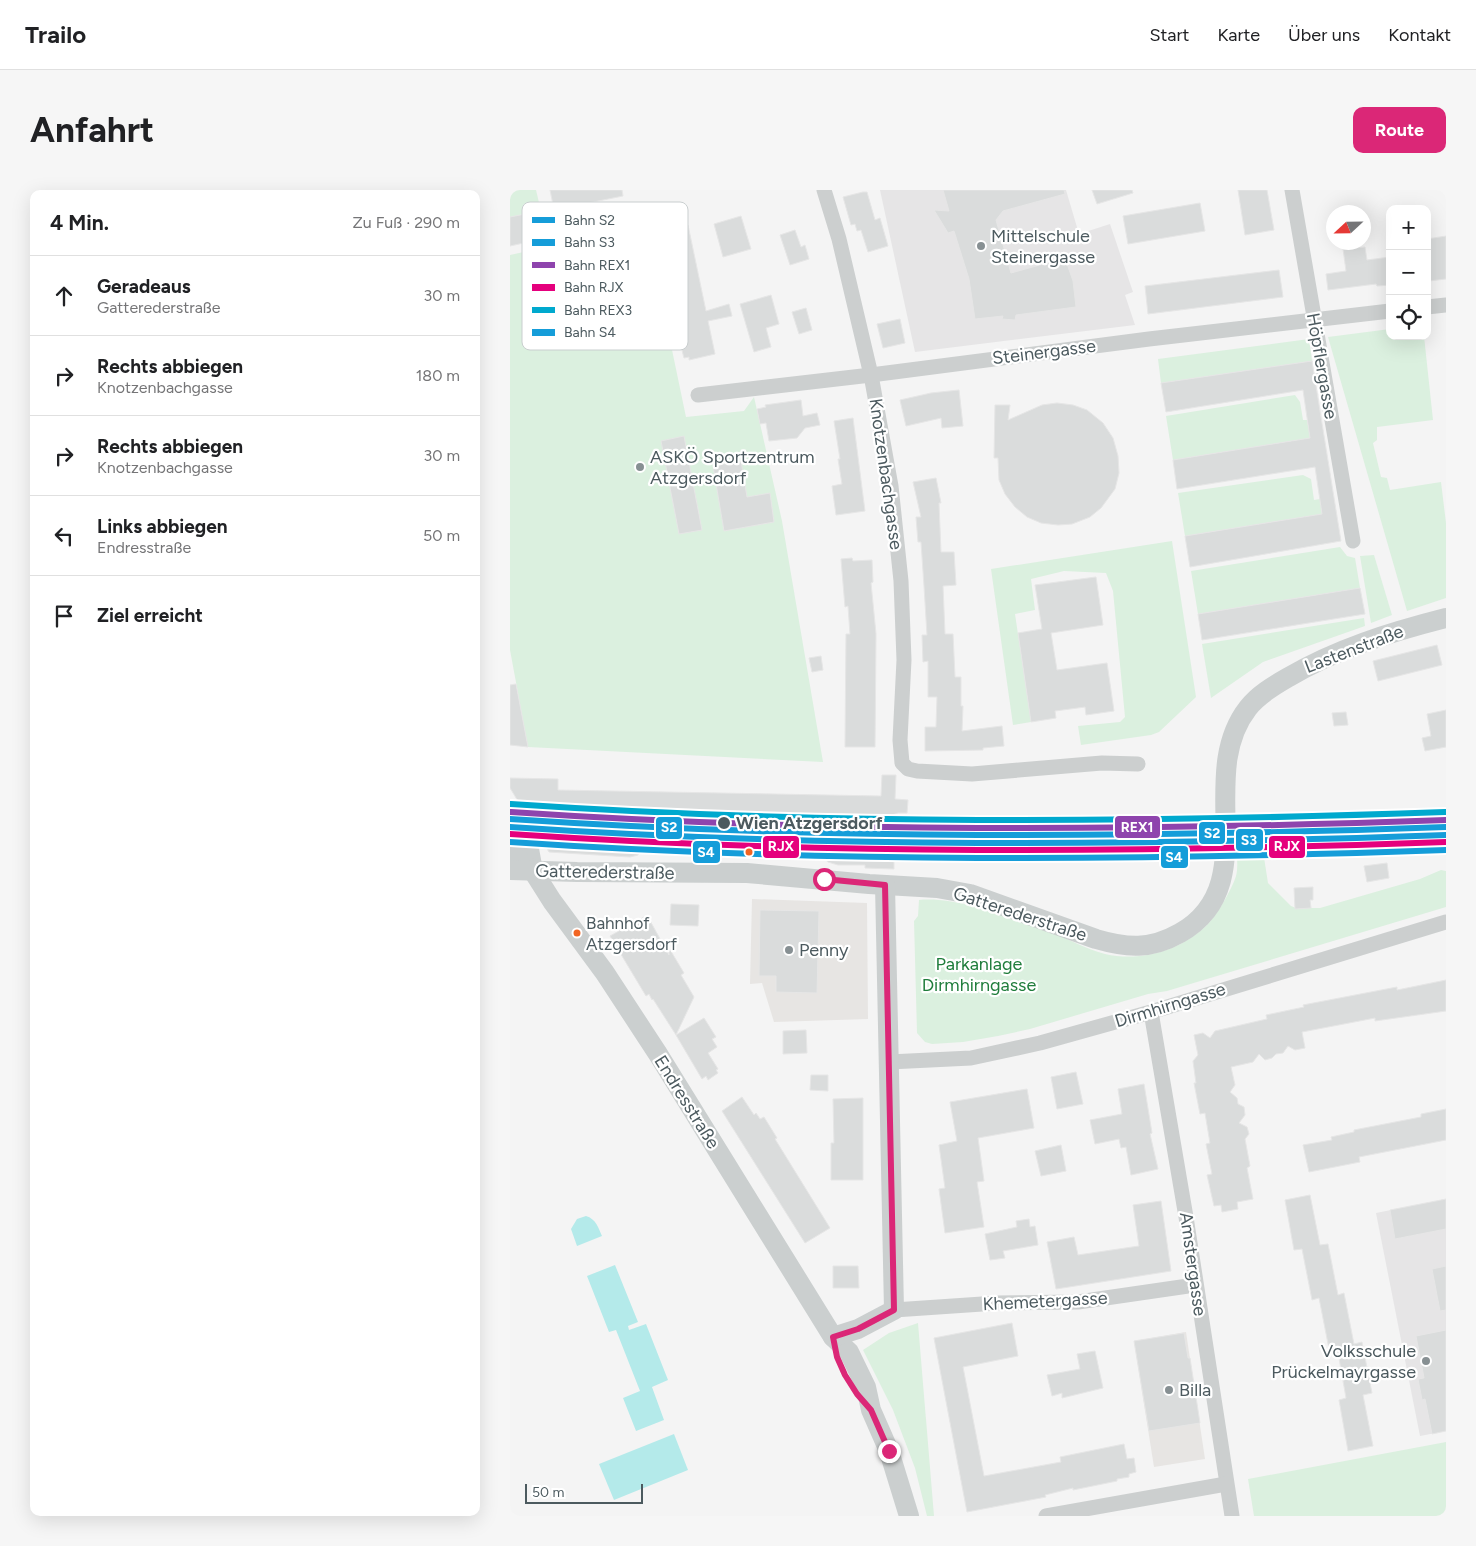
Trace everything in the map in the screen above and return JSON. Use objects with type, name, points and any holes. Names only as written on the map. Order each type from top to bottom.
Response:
[{"type":"street","name":"Knotzenbachgasse","points":[[824,190],[839,240],[871,375],[891,486],[901,581],[904,660],[900,740],[902,763],[908,769],[918,771],[972,774],[1102,763],[1138,764]]},
{"type":"street","name":"Höpflergasse","points":[[1292,190],[1354,541]]},
{"type":"street","points":[[1431,307],[1446,305]]},
{"type":"street","name":"Steinergasse","points":[[698,395],[1386,311]]},
{"type":"street","name":"Lastenstraße","points":[[1225,842],[1225,766],[1230,743],[1242,718],[1257,698],[1313,662],[1400,630],[1446,618]]},
{"type":"street","name":"Endresstraße","points":[[510,818],[530,849],[533,871]]},
{"type":"street","name":"Gatterederstraße","points":[[510,870],[747,873],[936,888],[970,894],[1096,940],[1127,946],[1143,946],[1171,938],[1184,931],[1203,915],[1220,887],[1224,870],[1225,842]]},
{"type":"street","name":"Endresstraße","points":[[510,854],[533,871],[605,973],[658,1054],[833,1337],[837,1357],[845,1375],[857,1394],[871,1410],[889,1451],[909,1516]]},
{"type":"street","points":[[833,1337],[858,1329],[894,1310],[885,885]]},
{"type":"street","name":"Dirmhirngasse","points":[[889,1062],[971,1058],[1040,1043],[1151,1012],[1446,922]]},
{"type":"street","name":"Amstergasse","points":[[1151,1012],[1186,1217],[1232,1516]]},
{"type":"street","name":"Khemetergasse","points":[[894,1310],[997,1303],[1078,1302],[1195,1285]]},
{"type":"street","points":[[1046,1516],[1226,1484]]},
{"type":"shaded area","points":[[880,190],[1066,190],[1079,234],[1110,224],[1133,292],[1125,295],[1135,325],[915,352]]},
{"type":"shaded area","points":[[752,899],[867,903],[868,1019],[774,1022],[762,983],[750,984]]},
{"type":"shaded area","name":"Volksschule Prückelmayrgasse","points":[[1446,1199],[1446,1431],[1420,1436],[1376,1213]]},
{"type":"shaded area","name":"Billa","points":[[1186,1332],[1205,1459],[1154,1467],[1134,1341]]},
{"type":"green space","points":[[510,190],[536,190],[539,202],[522,202],[522,215],[510,217]]},
{"type":"green space","name":"ASKÖ Sportzentrum Atzgersdorf","points":[[522,252],[522,350],[672,350],[686,417],[744,411],[754,397],[782,521],[823,762],[528,747],[510,650],[510,255]]},
{"type":"green space","points":[[1386,330],[1386,340],[1424,340],[1433,420],[1377,427],[1377,440],[1373,443],[1381,477],[1387,478],[1390,490],[1441,482],[1446,523],[1446,598],[1407,611],[1328,337]]},
{"type":"green space","points":[[1309,339],[1312,361],[1161,383],[1158,359]]},
{"type":"green space","points":[[1295,395],[1300,402],[1303,420],[1307,420],[1310,438],[1173,460],[1166,416]]},
{"type":"green space","points":[[1303,475],[1311,479],[1314,500],[1320,499],[1322,514],[1185,536],[1178,493]]},
{"type":"green space","points":[[1172,541],[1196,697],[1159,732],[1151,735],[1081,745],[1078,726],[1120,722],[1125,717],[1113,591],[1106,573],[1064,571],[1031,579],[1035,610],[1015,614],[1031,722],[1013,725],[991,569]]},
{"type":"green space","points":[[1340,547],[1347,556],[1355,558],[1360,588],[1198,614],[1191,571]]},
{"type":"green space","points":[[1374,555],[1392,615],[1371,623],[1360,556]]},
{"type":"green space","points":[[1364,618],[1365,626],[1263,662],[1211,698],[1202,644]]},
{"type":"green space","name":"Parkanlage Dirmhirngasse","points":[[1242,849],[1263,851],[1268,883],[1291,906],[1296,908],[1320,908],[1420,879],[1441,870],[1446,871],[1446,907],[1167,991],[1148,994],[1030,1029],[963,1042],[932,1044],[925,1042],[917,1033],[914,921],[918,916],[919,900],[950,901],[984,909],[1048,931],[1105,954],[1119,956],[1146,955],[1172,948],[1185,942],[1211,921],[1231,888],[1237,873],[1237,853]]},
{"type":"green space","points":[[918,1323],[934,1516],[927,1516],[915,1468],[893,1410],[863,1350],[889,1333]]},
{"type":"green space","points":[[1446,1442],[1446,1516],[1254,1516],[1248,1479]]},
{"type":"water","points":[[586,1216],[594,1221],[602,1236],[577,1246],[571,1229],[577,1219]]},
{"type":"water","points":[[615,1265],[638,1322],[628,1326],[629,1330],[646,1324],[668,1380],[652,1387],[664,1420],[636,1431],[623,1398],[640,1391],[616,1330],[609,1332],[587,1276]]},
{"type":"water","points":[[674,1434],[688,1470],[614,1500],[599,1464]]},
{"type":"building","points":[[550,190],[622,190],[623,196],[593,202],[552,202]]},
{"type":"building","name":"Mittelschule Steinergasse","points":[[943,190],[1064,190],[1065,194],[1003,211],[996,220],[1011,273],[1065,258],[1073,281],[1076,307],[1016,315],[1015,320],[1002,319],[1003,316],[975,319],[969,279],[954,231],[948,233],[934,210],[949,211]]},
{"type":"building","points":[[1092,190],[1132,190],[1133,193],[1097,204]]},
{"type":"building","points":[[1238,190],[1267,190],[1274,230],[1245,235]]},
{"type":"building","points":[[867,192],[875,220],[880,218],[888,246],[868,252],[861,230],[857,231],[855,224],[851,225],[843,197]]},
{"type":"building","points":[[1200,203],[1205,231],[1128,244],[1123,216]]},
{"type":"building","points":[[522,215],[522,243],[510,246],[510,217]]},
{"type":"building","points":[[741,216],[751,249],[723,257],[714,224]]},
{"type":"building","points":[[688,225],[706,311],[729,304],[732,316],[708,321],[715,354],[689,360],[689,357],[684,358],[682,350],[688,350]]},
{"type":"building","points":[[795,230],[801,247],[805,245],[809,259],[790,265],[780,235]]},
{"type":"building","points":[[1446,236],[1446,279],[1431,281],[1431,238]]},
{"type":"building","points":[[1343,250],[1365,250],[1367,260],[1386,258],[1386,285],[1377,286],[1376,284],[1328,290],[1326,274],[1346,271]]},
{"type":"building","points":[[1279,270],[1283,297],[1148,314],[1145,286]]},
{"type":"building","points":[[771,295],[779,324],[766,328],[771,347],[754,352],[740,304]]},
{"type":"building","points":[[806,308],[812,330],[799,334],[792,312]]},
{"type":"building","points":[[900,319],[905,343],[883,348],[877,324]]},
{"type":"building","points":[[1312,361],[1341,541],[1190,567],[1185,536],[1322,514],[1315,467],[1177,489],[1173,460],[1310,438],[1303,390],[1166,412],[1161,383]]},
{"type":"building","points":[[959,390],[963,426],[942,428],[941,418],[906,426],[900,400],[931,393]]},
{"type":"building","points":[[801,400],[803,416],[817,413],[820,425],[805,428],[797,438],[769,441],[766,423],[760,424],[757,409],[766,407],[765,405]]},
{"type":"building","points":[[1057,403],[1073,405],[1087,410],[1103,423],[1113,438],[1118,456],[1119,473],[1115,489],[1101,508],[1090,517],[1072,524],[1058,525],[1041,523],[1027,517],[1015,507],[1005,494],[999,480],[998,458],[994,458],[995,405],[1010,405],[1008,420],[1042,405]]},
{"type":"building","points":[[853,418],[865,511],[836,515],[832,486],[842,484],[834,421]]},
{"type":"building","points":[[684,436],[702,530],[679,534],[661,441]]},
{"type":"building","points":[[741,461],[747,497],[770,493],[774,522],[724,531],[713,466]]},
{"type":"building","points":[[936,478],[941,503],[939,503],[941,552],[954,552],[956,585],[943,586],[945,634],[953,634],[955,677],[961,677],[962,731],[1002,726],[1004,746],[983,748],[983,750],[925,751],[925,727],[936,727],[937,697],[928,697],[928,661],[923,662],[922,635],[927,635],[921,542],[918,542],[916,517],[921,517],[913,482]]},
{"type":"building","points":[[852,558],[853,561],[872,560],[873,582],[871,583],[876,634],[875,747],[845,747],[846,634],[850,634],[848,606],[845,607],[841,559]]},
{"type":"building","points":[[1096,577],[1103,625],[1051,633],[1057,670],[1107,663],[1114,711],[1086,715],[1085,707],[1055,711],[1056,718],[1031,722],[1018,633],[1042,629],[1035,585]]},
{"type":"building","points":[[1360,588],[1365,614],[1202,640],[1198,614]]},
{"type":"building","points":[[1437,645],[1442,665],[1378,681],[1373,661]]},
{"type":"building","points":[[821,656],[823,670],[812,672],[809,658]]},
{"type":"building","points":[[516,684],[528,747],[510,745],[510,685]]},
{"type":"building","points":[[1446,710],[1446,747],[1425,751],[1422,738],[1431,736],[1427,714]]},
{"type":"building","points":[[1346,712],[1348,725],[1334,726],[1332,713]]},
{"type":"building","points":[[882,775],[896,775],[895,799],[908,800],[907,813],[898,813],[881,819],[521,806],[510,788],[510,778],[558,779],[558,790],[881,796]]},
{"type":"building","points":[[534,827],[580,831],[580,835],[654,839],[638,855],[630,857],[549,852]]},
{"type":"building","points":[[808,843],[866,845],[866,855],[894,856],[894,869],[865,868],[865,865],[838,865],[828,862]]},
{"type":"building","points":[[1387,863],[1389,878],[1367,882],[1364,866]]},
{"type":"building","points":[[1313,887],[1313,900],[1310,900],[1311,908],[1295,909],[1294,888]]},
{"type":"building","points":[[671,904],[699,905],[698,926],[670,925]]},
{"type":"building","name":"Penny","points":[[760,910],[819,911],[817,993],[776,992],[776,976],[759,976]]},
{"type":"building","points":[[644,917],[646,921],[649,919],[669,955],[669,948],[684,973],[681,975],[694,997],[676,1035],[653,999],[649,994],[646,996],[610,936]]},
{"type":"building","points":[[1446,980],[1446,1011],[1375,1021],[1375,1018],[1302,1032],[1305,1048],[1295,1050],[1288,1046],[1283,1053],[1276,1054],[1272,1058],[1265,1060],[1259,1054],[1253,1062],[1231,1067],[1235,1085],[1230,1092],[1237,1098],[1238,1104],[1244,1107],[1245,1115],[1239,1123],[1247,1127],[1249,1134],[1245,1139],[1250,1166],[1247,1168],[1253,1199],[1237,1202],[1238,1209],[1222,1212],[1221,1205],[1214,1206],[1207,1175],[1212,1174],[1206,1144],[1210,1143],[1205,1113],[1200,1114],[1194,1083],[1196,1083],[1193,1061],[1198,1055],[1194,1035],[1203,1033],[1210,1038],[1215,1031],[1267,1019],[1266,1015],[1304,1007],[1303,1005],[1397,987],[1397,990]]},
{"type":"building","points":[[704,1018],[716,1037],[712,1039],[717,1047],[708,1053],[718,1069],[716,1070],[718,1073],[708,1080],[706,1076],[702,1079],[676,1035]]},
{"type":"building","points":[[806,1030],[807,1053],[783,1054],[783,1031]]},
{"type":"building","points":[[1076,1072],[1083,1104],[1057,1109],[1051,1077]]},
{"type":"building","points":[[811,1075],[828,1075],[828,1091],[810,1090]]},
{"type":"building","points":[[1144,1084],[1152,1133],[1150,1134],[1158,1169],[1131,1175],[1126,1147],[1121,1148],[1119,1139],[1095,1144],[1090,1120],[1122,1114],[1118,1089]]},
{"type":"building","points":[[1027,1089],[1034,1128],[978,1138],[984,1181],[977,1182],[984,1227],[945,1233],[939,1189],[945,1188],[939,1145],[957,1141],[950,1102]]},
{"type":"building","points":[[742,1097],[754,1115],[756,1113],[760,1119],[764,1117],[777,1138],[775,1139],[830,1228],[805,1243],[722,1111]]},
{"type":"building","points":[[863,1098],[863,1180],[831,1180],[831,1143],[834,1143],[833,1099]]},
{"type":"building","points":[[1446,1109],[1446,1140],[1359,1157],[1360,1162],[1309,1172],[1303,1145],[1332,1140],[1331,1137],[1354,1132],[1354,1130],[1421,1117],[1421,1114]]},
{"type":"building","points":[[1061,1145],[1066,1171],[1041,1176],[1035,1151]]},
{"type":"building","points":[[1310,1195],[1320,1245],[1328,1244],[1338,1295],[1344,1293],[1354,1344],[1362,1342],[1372,1393],[1363,1395],[1373,1446],[1348,1451],[1339,1400],[1346,1398],[1337,1347],[1329,1349],[1319,1298],[1312,1300],[1302,1249],[1294,1250],[1285,1200]]},
{"type":"building","points":[[1446,1199],[1446,1229],[1395,1239],[1390,1210]]},
{"type":"building","points":[[1161,1201],[1171,1271],[1056,1289],[1047,1242],[1074,1237],[1078,1255],[1139,1246],[1133,1205]]},
{"type":"building","points":[[1029,1219],[1030,1227],[1035,1226],[1038,1245],[1003,1251],[1005,1258],[990,1260],[985,1234],[1017,1227],[1016,1221]]},
{"type":"building","points":[[833,1266],[858,1266],[859,1288],[833,1288]]},
{"type":"building","points":[[1446,1266],[1446,1310],[1440,1311],[1432,1269]]},
{"type":"building","points":[[1012,1323],[1018,1356],[963,1367],[984,1476],[1061,1462],[1060,1457],[1124,1444],[1127,1459],[1134,1458],[1136,1472],[1129,1474],[1129,1477],[1117,1479],[1117,1481],[1073,1490],[1073,1488],[1045,1495],[1046,1497],[967,1512],[934,1338]]},
{"type":"building","points":[[1446,1330],[1446,1431],[1432,1434],[1425,1399],[1422,1400],[1418,1379],[1424,1378],[1416,1336]]},
{"type":"building","name":"Billa","points":[[1184,1333],[1188,1358],[1190,1358],[1200,1423],[1149,1431],[1134,1341]]},
{"type":"building","points":[[1095,1351],[1103,1388],[1062,1398],[1062,1393],[1052,1396],[1047,1375],[1080,1369],[1077,1354]]},
{"type":"rail line","name":"REX3","points":[[511,804],[744,816],[861,819],[1095,820],[1445,812]]},
{"type":"rail line","name":"REX1","points":[[511,812],[627,819],[861,827],[1095,828],[1446,820]]},
{"type":"rail line","name":"S2","points":[[510,819],[627,826],[861,834],[1095,835],[1446,827]]},
{"type":"rail line","name":"S3","points":[[510,827],[627,834],[861,842],[1095,843],[1446,835]]},
{"type":"rail line","name":"RJX","points":[[510,834],[627,841],[861,849],[1095,850],[1446,842]]},
{"type":"rail line","name":"S4","points":[[510,842],[627,849],[861,857],[1095,858],[1446,850]]},
{"type":"place","name":"Mittelschule Steinergasse","points":[[981,246]]},
{"type":"place","name":"ASKÖ Sportzentrum Atzgersdorf","points":[[640,467]]},
{"type":"place","name":"Wien Atzgersdorf","points":[[724,823]]},
{"type":"place","name":"Bahnhof Atzgersdorf","points":[[577,933]]},
{"type":"place","name":"Penny","points":[[789,950]]},
{"type":"place","name":"Volksschule Prückelmayrgasse","points":[[1426,1361]]},
{"type":"place","name":"Billa","points":[[1169,1390]]},
{"type":"route","points":[[824,879],[885,885],[894,1310],[858,1329],[833,1337],[837,1357],[845,1375],[857,1394],[871,1410],[889,1451]]}]
